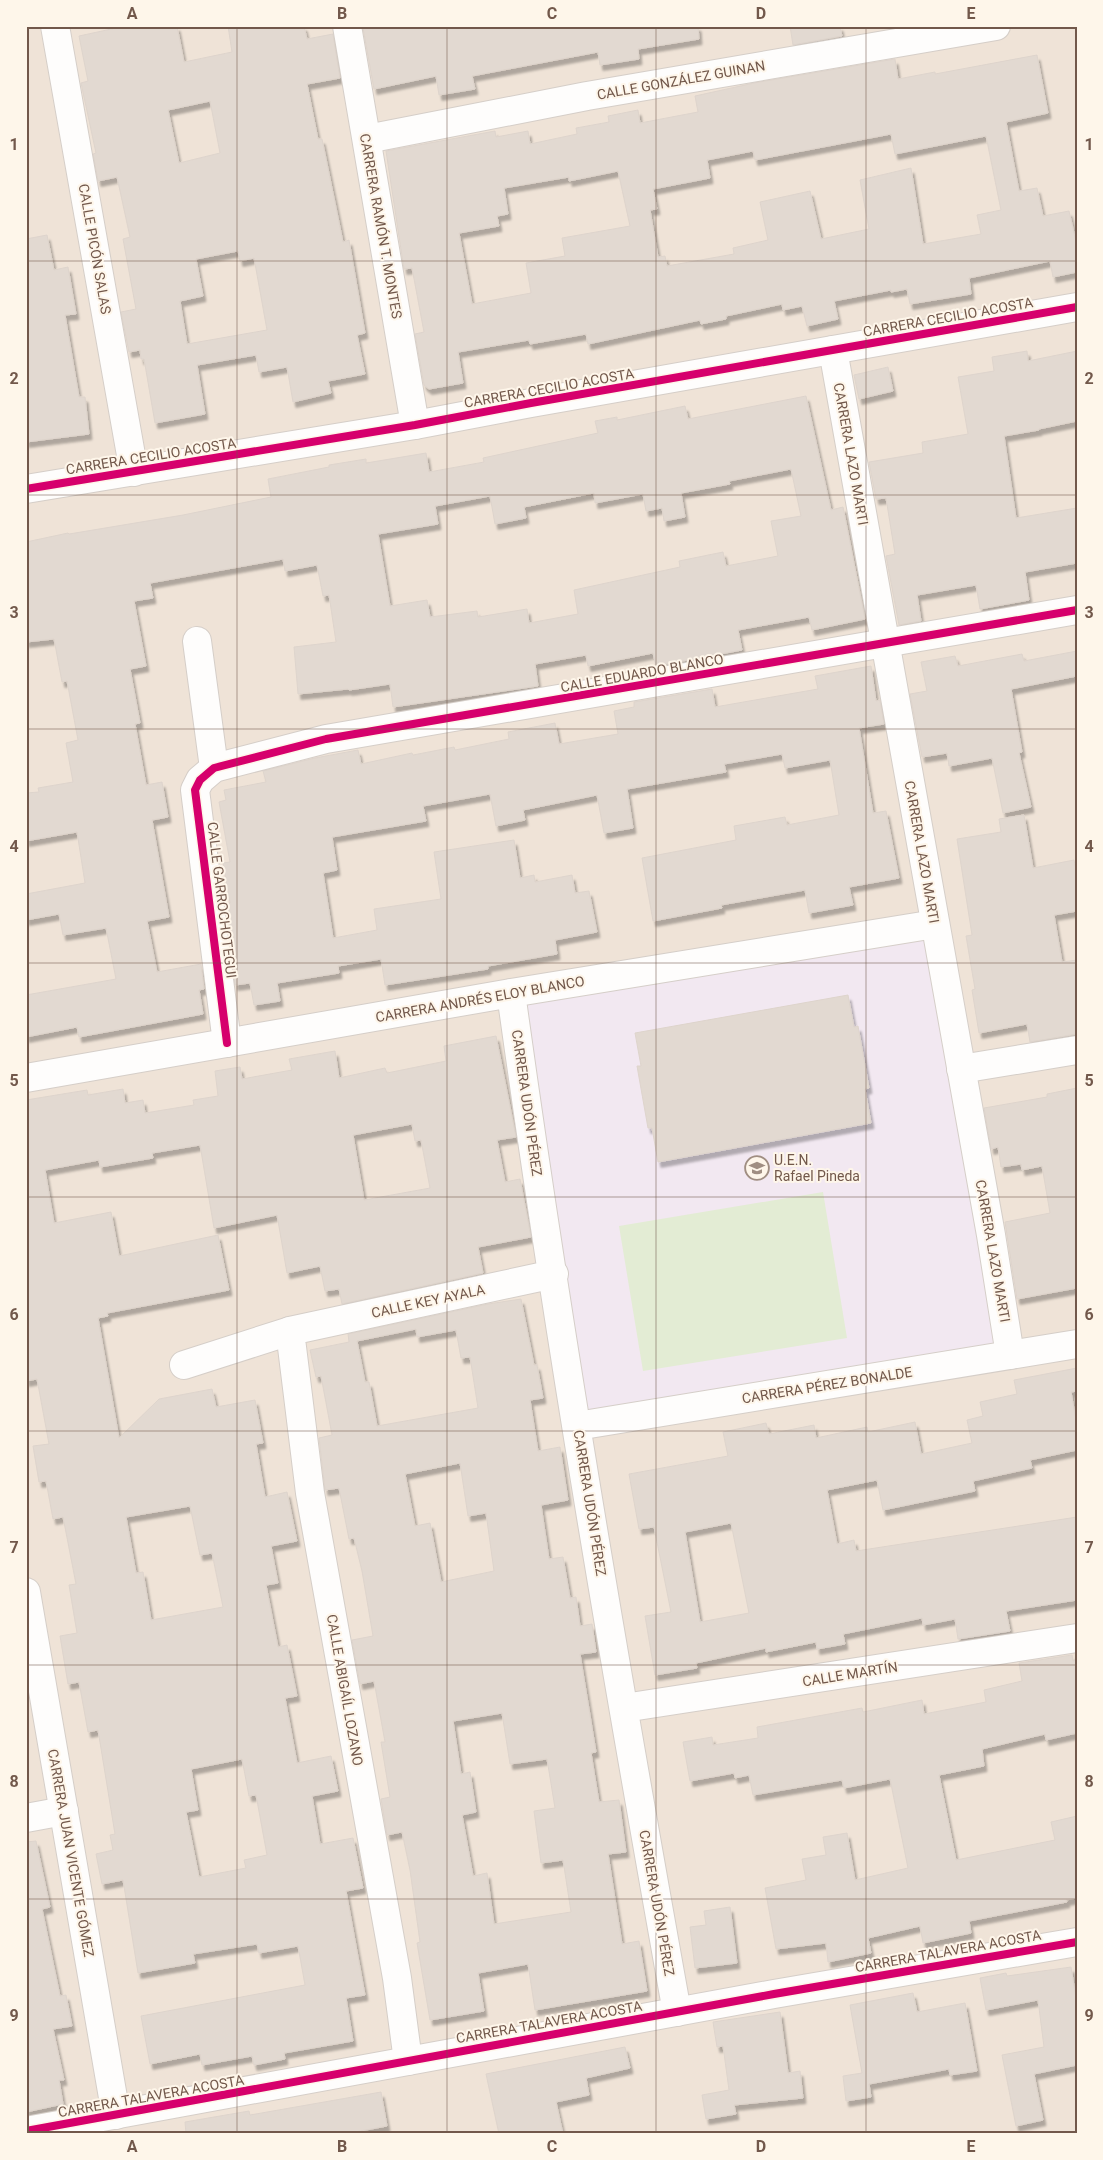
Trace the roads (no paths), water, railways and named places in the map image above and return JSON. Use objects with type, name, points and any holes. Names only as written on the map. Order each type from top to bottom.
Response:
[{"type":"street","name":"CALLE PICÓN SALAS","points":[[56,26],[134,472]]},
{"type":"street","name":"CARRERA RAMÓN T. MONTES","points":[[347,26],[416,425]]},
{"type":"street","name":"CALLE GONZÁLEZ GUINAN","points":[[367,139],[616,91],[996,26]]},
{"type":"street","name":"CARRERA CECILIO ACOSTA","points":[[26,490],[416,425],[1077,307]]},
{"type":"street","name":"CARRERA LAZO MARTI","points":[[833,350],[1010,1355]]},
{"type":"street","name":"CALLE EDUARDO BLANCO","points":[[214,768],[326,739],[1077,610]]},
{"type":"street","points":[[197,641],[214,768]]},
{"type":"street","name":"CALLE GARROCHOTEGUI","points":[[214,768],[200,780],[195,790],[227,1042]]},
{"type":"street","name":"CARRERA ANDRÉS ELOY BLANCO","points":[[26,1078],[511,993],[935,924]]},
{"type":"street","name":"CARRERA UDÓN PÉREZ","points":[[511,993],[532,1144],[577,1426],[677,2012]]},
{"type":"street","points":[[961,1069],[1077,1050]]},
{"type":"street","name":"CALLE KEY AYALA","points":[[184,1364],[296,1330],[554,1274]]},
{"type":"street","name":"CALLE ABIGAÍL LOZANO","points":[[296,1330],[310,1493],[397,1978],[408,2060]]},
{"type":"street","name":"CARRERA PÉREZ BONALDE","points":[[577,1426],[1077,1344]]},
{"type":"street","name":"CARRERA JUAN VICENTE GÓMEZ","points":[[26,1592],[116,2115]]},
{"type":"street","name":"CALLE MARTÍN","points":[[624,1708],[1077,1638]]},
{"type":"street","points":[[26,1818],[64,1811]]},
{"type":"street","name":"CARRERA TALAVERA ACOSTA","points":[[26,2131],[408,2060],[1077,1942]]},
{"type":"place","name":"U.E.N. Rafael Pineda","points":[[757,1168]]}]
